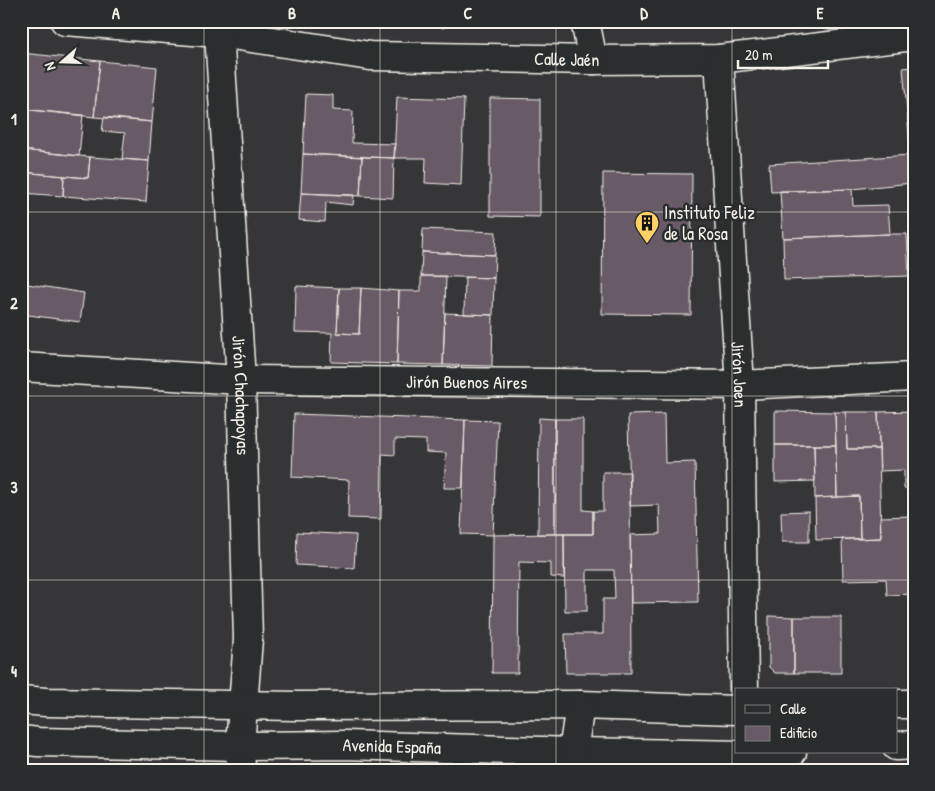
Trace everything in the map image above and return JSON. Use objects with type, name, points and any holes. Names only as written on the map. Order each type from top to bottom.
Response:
[{"type":"street","name":"Calle Jaén","points":[[65,21],[218,27],[370,56],[593,60],[719,59],[914,36]]},
{"type":"street","points":[[585,21],[593,60]]},
{"type":"street","name":"Jirón Chachapoyas","points":[[218,27],[241,380],[248,639],[240,758]]},
{"type":"street","name":"Jirón Jaen","points":[[719,59],[740,385],[744,688]]},
{"type":"street","name":"Jirón Buenos Aires","points":[[21,367],[241,380],[740,385],[914,377]]},
{"type":"street","points":[[21,700],[244,706],[580,705],[735,710]]},
{"type":"street","points":[[898,704],[914,704]]},
{"type":"street","points":[[574,761],[580,705]]},
{"type":"street","name":"Avenida España","points":[[21,740],[240,758],[345,745],[574,761],[745,754]]},
{"type":"street","points":[[898,746],[914,746]]},
{"type":"building","points":[[441,21],[468,21],[442,28]]},
{"type":"building","points":[[654,21],[688,21],[688,23],[657,31]]},
{"type":"building","points":[[847,21],[872,21],[849,28]]},
{"type":"building","points":[[21,53],[100,61],[94,117],[21,109]]},
{"type":"building","points":[[100,61],[157,67],[152,122],[94,117]]},
{"type":"building","points":[[914,67],[914,110],[907,111],[903,68]]},
{"type":"building","points":[[306,94],[333,95],[333,110],[353,111],[352,143],[396,144],[394,158],[303,154]]},
{"type":"building","points":[[397,97],[464,99],[461,185],[425,183],[426,158],[394,158]]},
{"type":"building","points":[[490,98],[540,99],[540,217],[490,216]]},
{"type":"building","points":[[21,109],[83,115],[79,156],[21,150]]},
{"type":"building","points":[[914,110],[914,197],[907,111]]},
{"type":"building","points":[[104,117],[152,122],[149,161],[122,159],[125,133],[102,131]]},
{"type":"building","points":[[21,150],[90,157],[88,178],[21,172]]},
{"type":"building","points":[[303,154],[362,157],[360,196],[301,193]]},
{"type":"building","points":[[911,155],[912,183],[852,189],[771,192],[769,164]]},
{"type":"building","points":[[90,157],[149,161],[146,202],[63,196],[64,176],[88,178]]},
{"type":"building","points":[[362,157],[394,158],[393,198],[360,196]]},
{"type":"building","points":[[21,172],[64,176],[63,196],[21,193]]},
{"type":"building","name":"Instituto Feliz de la Rosa","points":[[603,173],[692,174],[691,315],[602,314]]},
{"type":"building","points":[[852,189],[853,206],[888,205],[890,234],[783,238],[780,191]]},
{"type":"building","points":[[301,193],[354,195],[353,205],[326,202],[325,222],[299,220]]},
{"type":"building","points":[[423,229],[496,232],[495,255],[422,252]]},
{"type":"building","points":[[907,234],[909,276],[784,280],[783,238]]},
{"type":"building","points":[[422,252],[495,255],[494,278],[421,276]]},
{"type":"building","points":[[421,276],[446,276],[443,365],[397,364],[399,291],[421,291]]},
{"type":"building","points":[[465,277],[494,278],[493,315],[464,314]]},
{"type":"building","points":[[21,283],[84,293],[80,322],[21,314]]},
{"type":"building","points":[[296,286],[339,288],[337,333],[359,334],[361,288],[399,291],[397,364],[331,362],[332,333],[295,332]]},
{"type":"building","points":[[339,288],[361,288],[359,334],[337,333]]},
{"type":"building","points":[[445,313],[493,315],[492,366],[443,365]]},
{"type":"building","points":[[775,411],[835,412],[836,445],[775,445]]},
{"type":"building","points":[[914,411],[914,488],[904,488],[904,470],[880,471],[878,412]]},
{"type":"building","points":[[835,412],[846,412],[847,449],[879,449],[881,538],[860,539],[859,496],[837,497]]},
{"type":"building","points":[[846,412],[878,412],[879,449],[847,449]]},
{"type":"building","points":[[294,414],[465,420],[463,488],[444,488],[446,453],[426,452],[426,440],[395,439],[395,455],[382,454],[381,519],[348,518],[349,480],[292,477]]},
{"type":"building","points":[[664,414],[665,463],[695,462],[698,602],[631,603],[630,535],[660,534],[659,505],[630,506],[628,415]]},
{"type":"building","points":[[539,418],[555,419],[555,534],[538,534]]},
{"type":"building","points":[[555,419],[583,419],[583,510],[593,511],[593,534],[555,534]]},
{"type":"building","points":[[465,420],[498,421],[493,535],[461,534]]},
{"type":"building","points":[[775,445],[814,445],[815,481],[775,482]]},
{"type":"building","points":[[814,445],[836,445],[837,497],[815,498]]},
{"type":"building","points":[[603,472],[630,472],[631,673],[566,673],[565,634],[603,634],[603,599],[615,599],[614,570],[587,570],[587,611],[565,611],[564,534],[593,534],[593,511],[603,511]]},
{"type":"building","points":[[859,496],[860,539],[816,540],[815,498]]},
{"type":"building","points":[[809,511],[809,542],[782,542],[781,512]]},
{"type":"building","points":[[914,516],[914,594],[887,595],[886,579],[843,580],[842,539],[881,538],[880,517]]},
{"type":"building","points":[[297,532],[356,535],[354,568],[296,565]]},
{"type":"building","points":[[564,534],[564,578],[551,577],[551,563],[519,562],[518,673],[492,673],[493,535]]},
{"type":"building","points":[[769,616],[794,617],[794,673],[775,673],[769,667]]},
{"type":"building","points":[[794,617],[841,617],[841,673],[794,673]]},
{"type":"place","name":"Instituto Feliz de la Rosa","points":[[647,244]]}]
